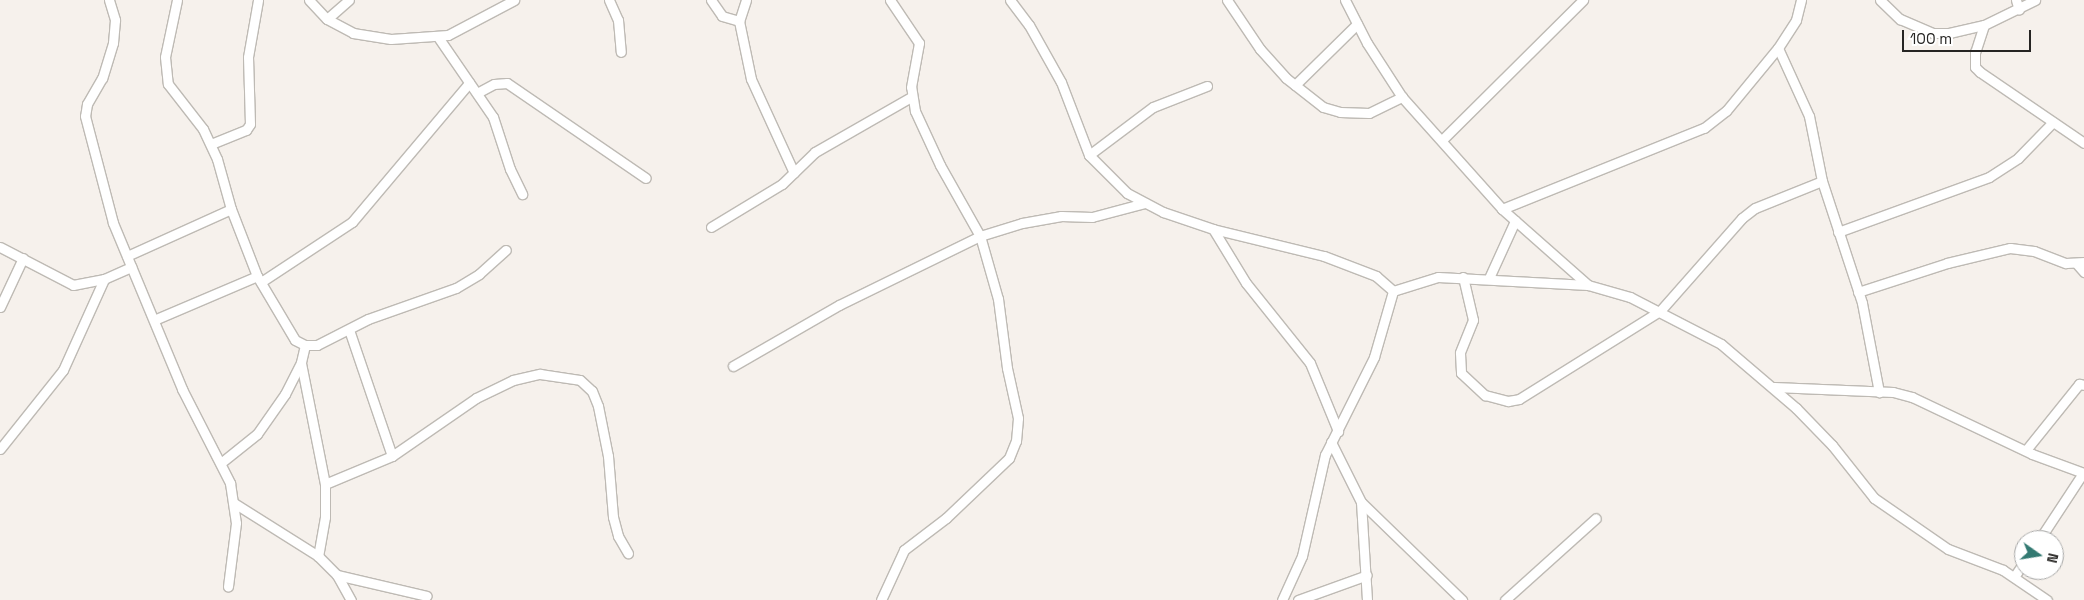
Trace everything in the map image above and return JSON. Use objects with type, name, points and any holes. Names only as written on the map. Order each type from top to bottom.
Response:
[{"type":"street","points":[[109,0],[115,20],[113,43],[102,78],[87,104],[85,116],[113,223],[182,389],[222,462],[234,503],[235,537],[228,586]]},
{"type":"street","points":[[177,0],[170,25],[165,72],[173,93],[204,129],[211,144],[231,209],[259,279],[295,340],[306,345],[318,345],[368,319],[467,282],[506,250]]},
{"type":"street","points":[[211,144],[246,130],[250,124],[248,57],[258,0]]},
{"type":"street","points":[[309,0],[328,18],[363,37],[438,38],[465,28],[514,0]]},
{"type":"street","points":[[328,18],[349,0]]},
{"type":"street","points":[[609,0],[618,20],[621,52]]},
{"type":"street","points":[[711,0],[722,16],[739,21]]},
{"type":"street","points":[[746,0],[739,21],[751,79],[794,173]]},
{"type":"street","points":[[882,600],[904,550],[946,518],[1010,458],[1014,448],[1018,410],[1007,368],[998,299],[980,236],[940,165],[911,97],[919,43],[890,0]]},
{"type":"street","points":[[1013,0],[1061,82],[1089,154],[1127,193],[1146,203],[1213,229],[1324,256],[1376,276],[1393,291]]},
{"type":"street","points":[[1226,0],[1260,49],[1295,85],[1323,107],[1350,113],[1374,111],[1402,97]]},
{"type":"street","points":[[1345,0],[1357,24],[1402,97],[1502,209],[1588,285]]},
{"type":"street","points":[[1442,140],[1583,0]]},
{"type":"street","points":[[1502,209],[1704,128],[1726,111],[1778,48],[1796,20],[1802,0]]},
{"type":"street","points":[[1880,0],[1900,19],[1934,34],[1984,25],[2019,10],[2035,0]]},
{"type":"street","points":[[2016,0],[2019,10]]},
{"type":"street","points":[[1295,85],[1357,24]]},
{"type":"street","points":[[1984,25],[1975,52],[1976,67],[2084,143]]},
{"type":"street","points":[[438,38],[477,93],[499,130],[510,169],[522,194]]},
{"type":"street","points":[[1778,48],[1809,116],[1822,181],[1858,292],[1879,392]]},
{"type":"street","points":[[154,320],[259,279],[352,222],[469,83]]},
{"type":"street","points":[[477,93],[494,84],[507,83],[646,178]]},
{"type":"street","points":[[1089,154],[1153,107],[1207,86]]},
{"type":"street","points":[[711,226],[782,184],[815,152],[911,97]]},
{"type":"street","points":[[1838,232],[1989,177],[2018,158],[2053,122]]},
{"type":"street","points":[[1463,277],[1474,320],[1460,353],[1461,374],[1485,394],[1508,401],[1535,391],[1660,311],[1742,218],[1754,208],[1822,181]]},
{"type":"street","points":[[734,366],[839,305],[980,236],[1022,223],[1061,216],[1092,216],[1146,203]]},
{"type":"street","points":[[127,256],[231,209]]},
{"type":"street","points":[[1489,278],[1515,220]]},
{"type":"street","points":[[1213,229],[1246,283],[1310,363],[1338,431]]},
{"type":"street","points":[[0,247],[68,284],[104,279],[132,267]]},
{"type":"street","points":[[1858,292],[1946,263],[2010,248],[2081,263],[2084,272]]},
{"type":"street","points":[[0,307],[23,258]]},
{"type":"street","points":[[1393,291],[1438,277],[1463,277],[1588,285],[1630,297],[1721,344],[1774,387],[1832,445],[1874,498],[1948,549],[2014,577]]},
{"type":"street","points":[[0,449],[63,370],[104,279]]},
{"type":"street","points":[[1282,600],[1302,556],[1331,442],[1377,350],[1393,291]]},
{"type":"street","points":[[349,330],[392,456]]},
{"type":"street","points":[[222,462],[257,434],[285,394],[301,363],[306,345]]},
{"type":"street","points":[[301,363],[325,484],[325,517],[318,556]]},
{"type":"street","points":[[325,484],[392,456],[476,398],[513,380],[540,374],[580,380],[592,391],[598,406],[607,448],[613,517],[618,536],[628,553]]},
{"type":"street","points":[[2026,450],[2079,384],[2084,385]]},
{"type":"street","points":[[1774,387],[1879,392],[1912,397],[2026,450],[2083,473],[2046,530]]},
{"type":"street","points":[[1331,442],[1361,502],[1462,600]]},
{"type":"street","points":[[1361,502],[1367,575],[1367,600]]},
{"type":"street","points":[[234,503],[318,556],[337,575],[351,600]]},
{"type":"street","points":[[1505,600],[1596,518]]},
{"type":"street","points":[[337,575],[427,596]]},
{"type":"street","points":[[1298,600],[1367,575]]},
{"type":"street","points":[[2018,580],[2047,600]]}]
